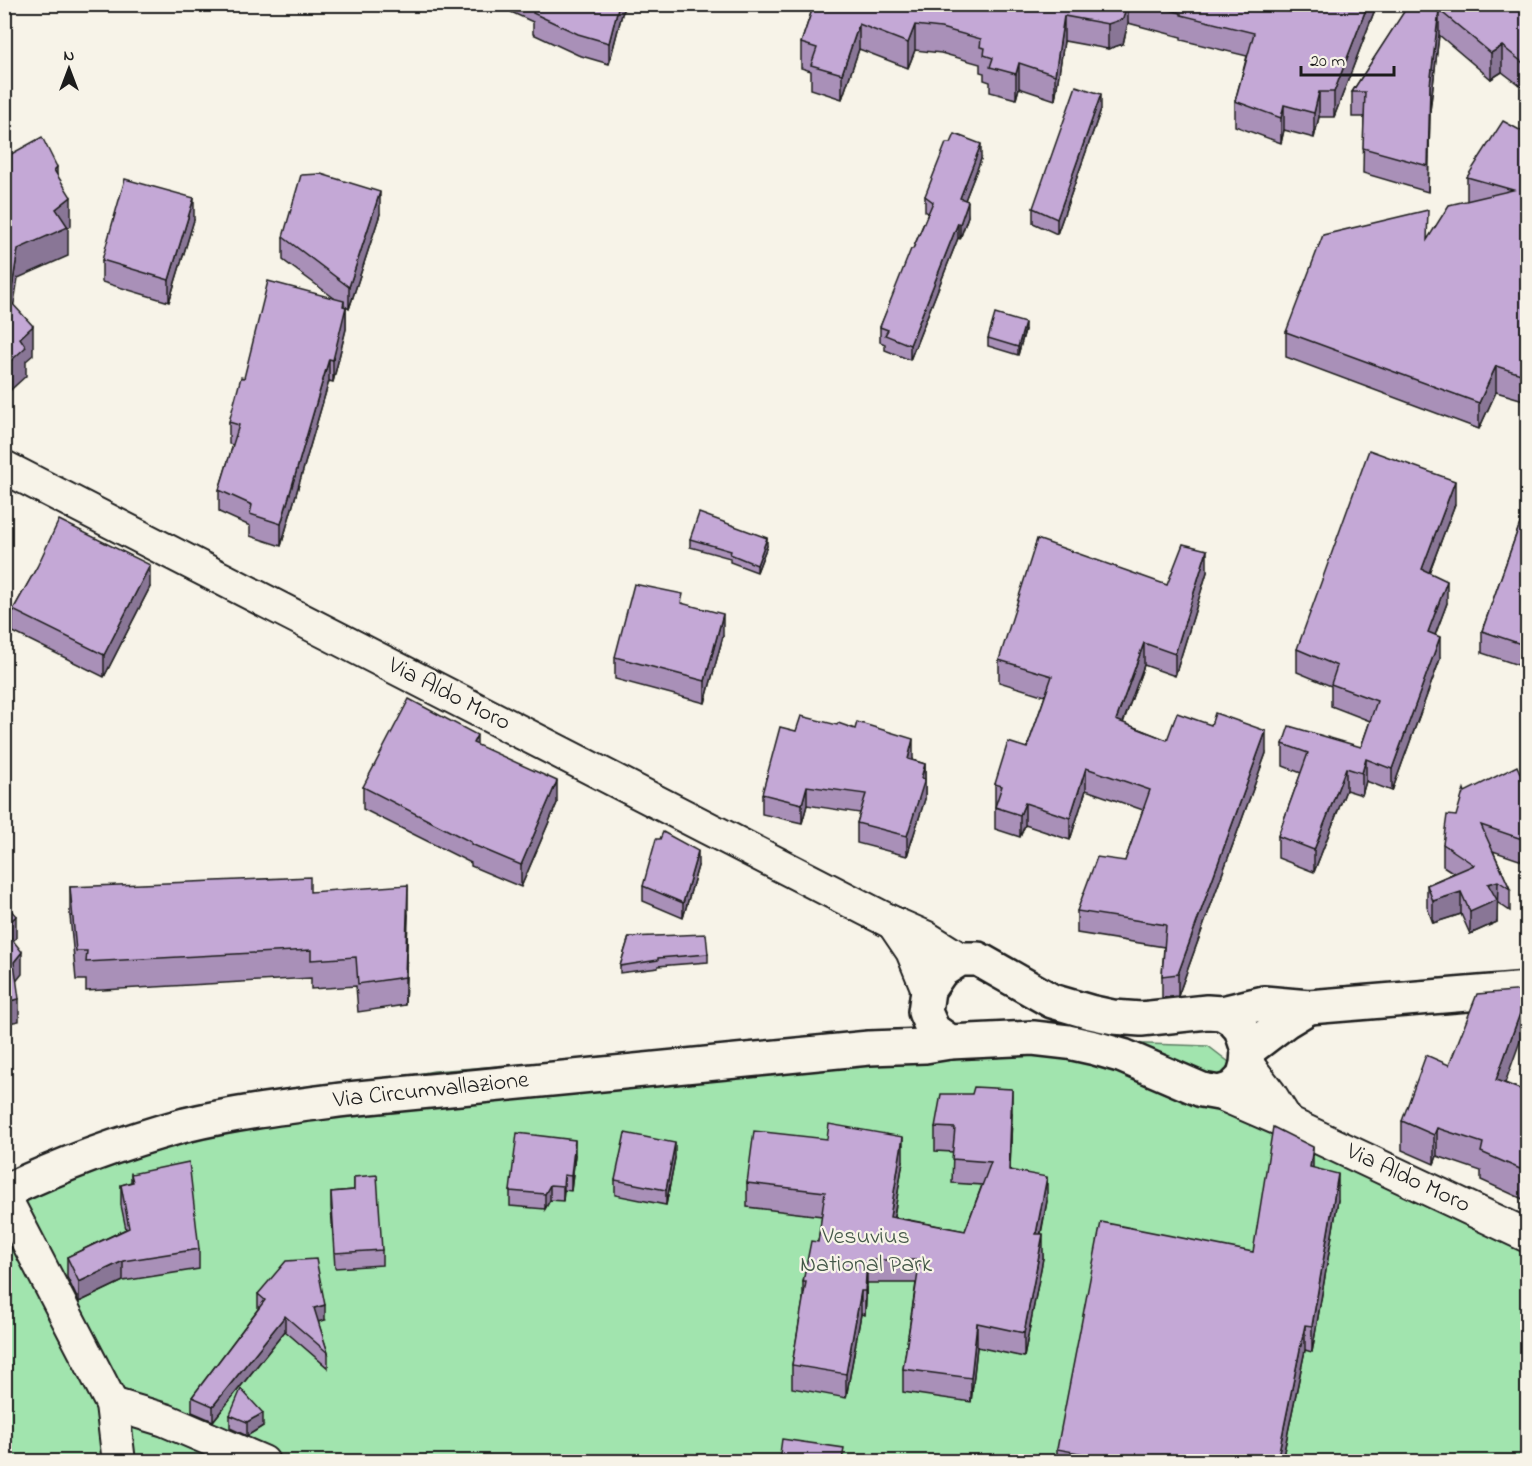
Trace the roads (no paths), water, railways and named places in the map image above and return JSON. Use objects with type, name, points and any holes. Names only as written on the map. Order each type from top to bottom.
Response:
[{"type":"main road","name":"Via Circumvallazione","points":[[869,1048],[910,1025],[927,1001],[941,971],[960,959]]},
{"type":"main road","points":[[960,959],[978,959],[1052,1001],[1113,1017],[1141,1019],[1207,1012],[1222,1013],[1264,1003],[1309,1006],[1527,989]]},
{"type":"main road","points":[[927,1001],[933,1030],[950,1042]]},
{"type":"main road","points":[[1247,1057],[1286,1021],[1309,1006]]},
{"type":"main road","points":[[1219,1093],[1232,1089],[1242,1078],[1247,1057],[1240,1029],[1232,1018],[1222,1013]]},
{"type":"main road","name":"Via Circumvallazione","points":[[4,1194],[33,1178],[108,1149],[175,1128],[261,1110],[348,1099],[869,1048],[1033,1038],[1068,1042],[1123,1056],[1202,1090],[1219,1093]]},
{"type":"street","name":"Via Aldo Moro","points":[[4,467],[893,923],[925,937],[960,959]]},
{"type":"street","name":"Via Aldo Moro","points":[[893,923],[912,951],[927,1001]]},
{"type":"street","points":[[1247,1057],[1287,1123]]},
{"type":"street","name":"Via Aldo Moro","points":[[1219,1093],[1527,1236]]},
{"type":"street","points":[[4,1194],[112,1404],[119,1461]]},
{"type":"street","points":[[112,1404],[165,1420],[262,1461]]},
{"type":"park label","name":"Vesuvius National Park","points":[[866,1251]]}]
